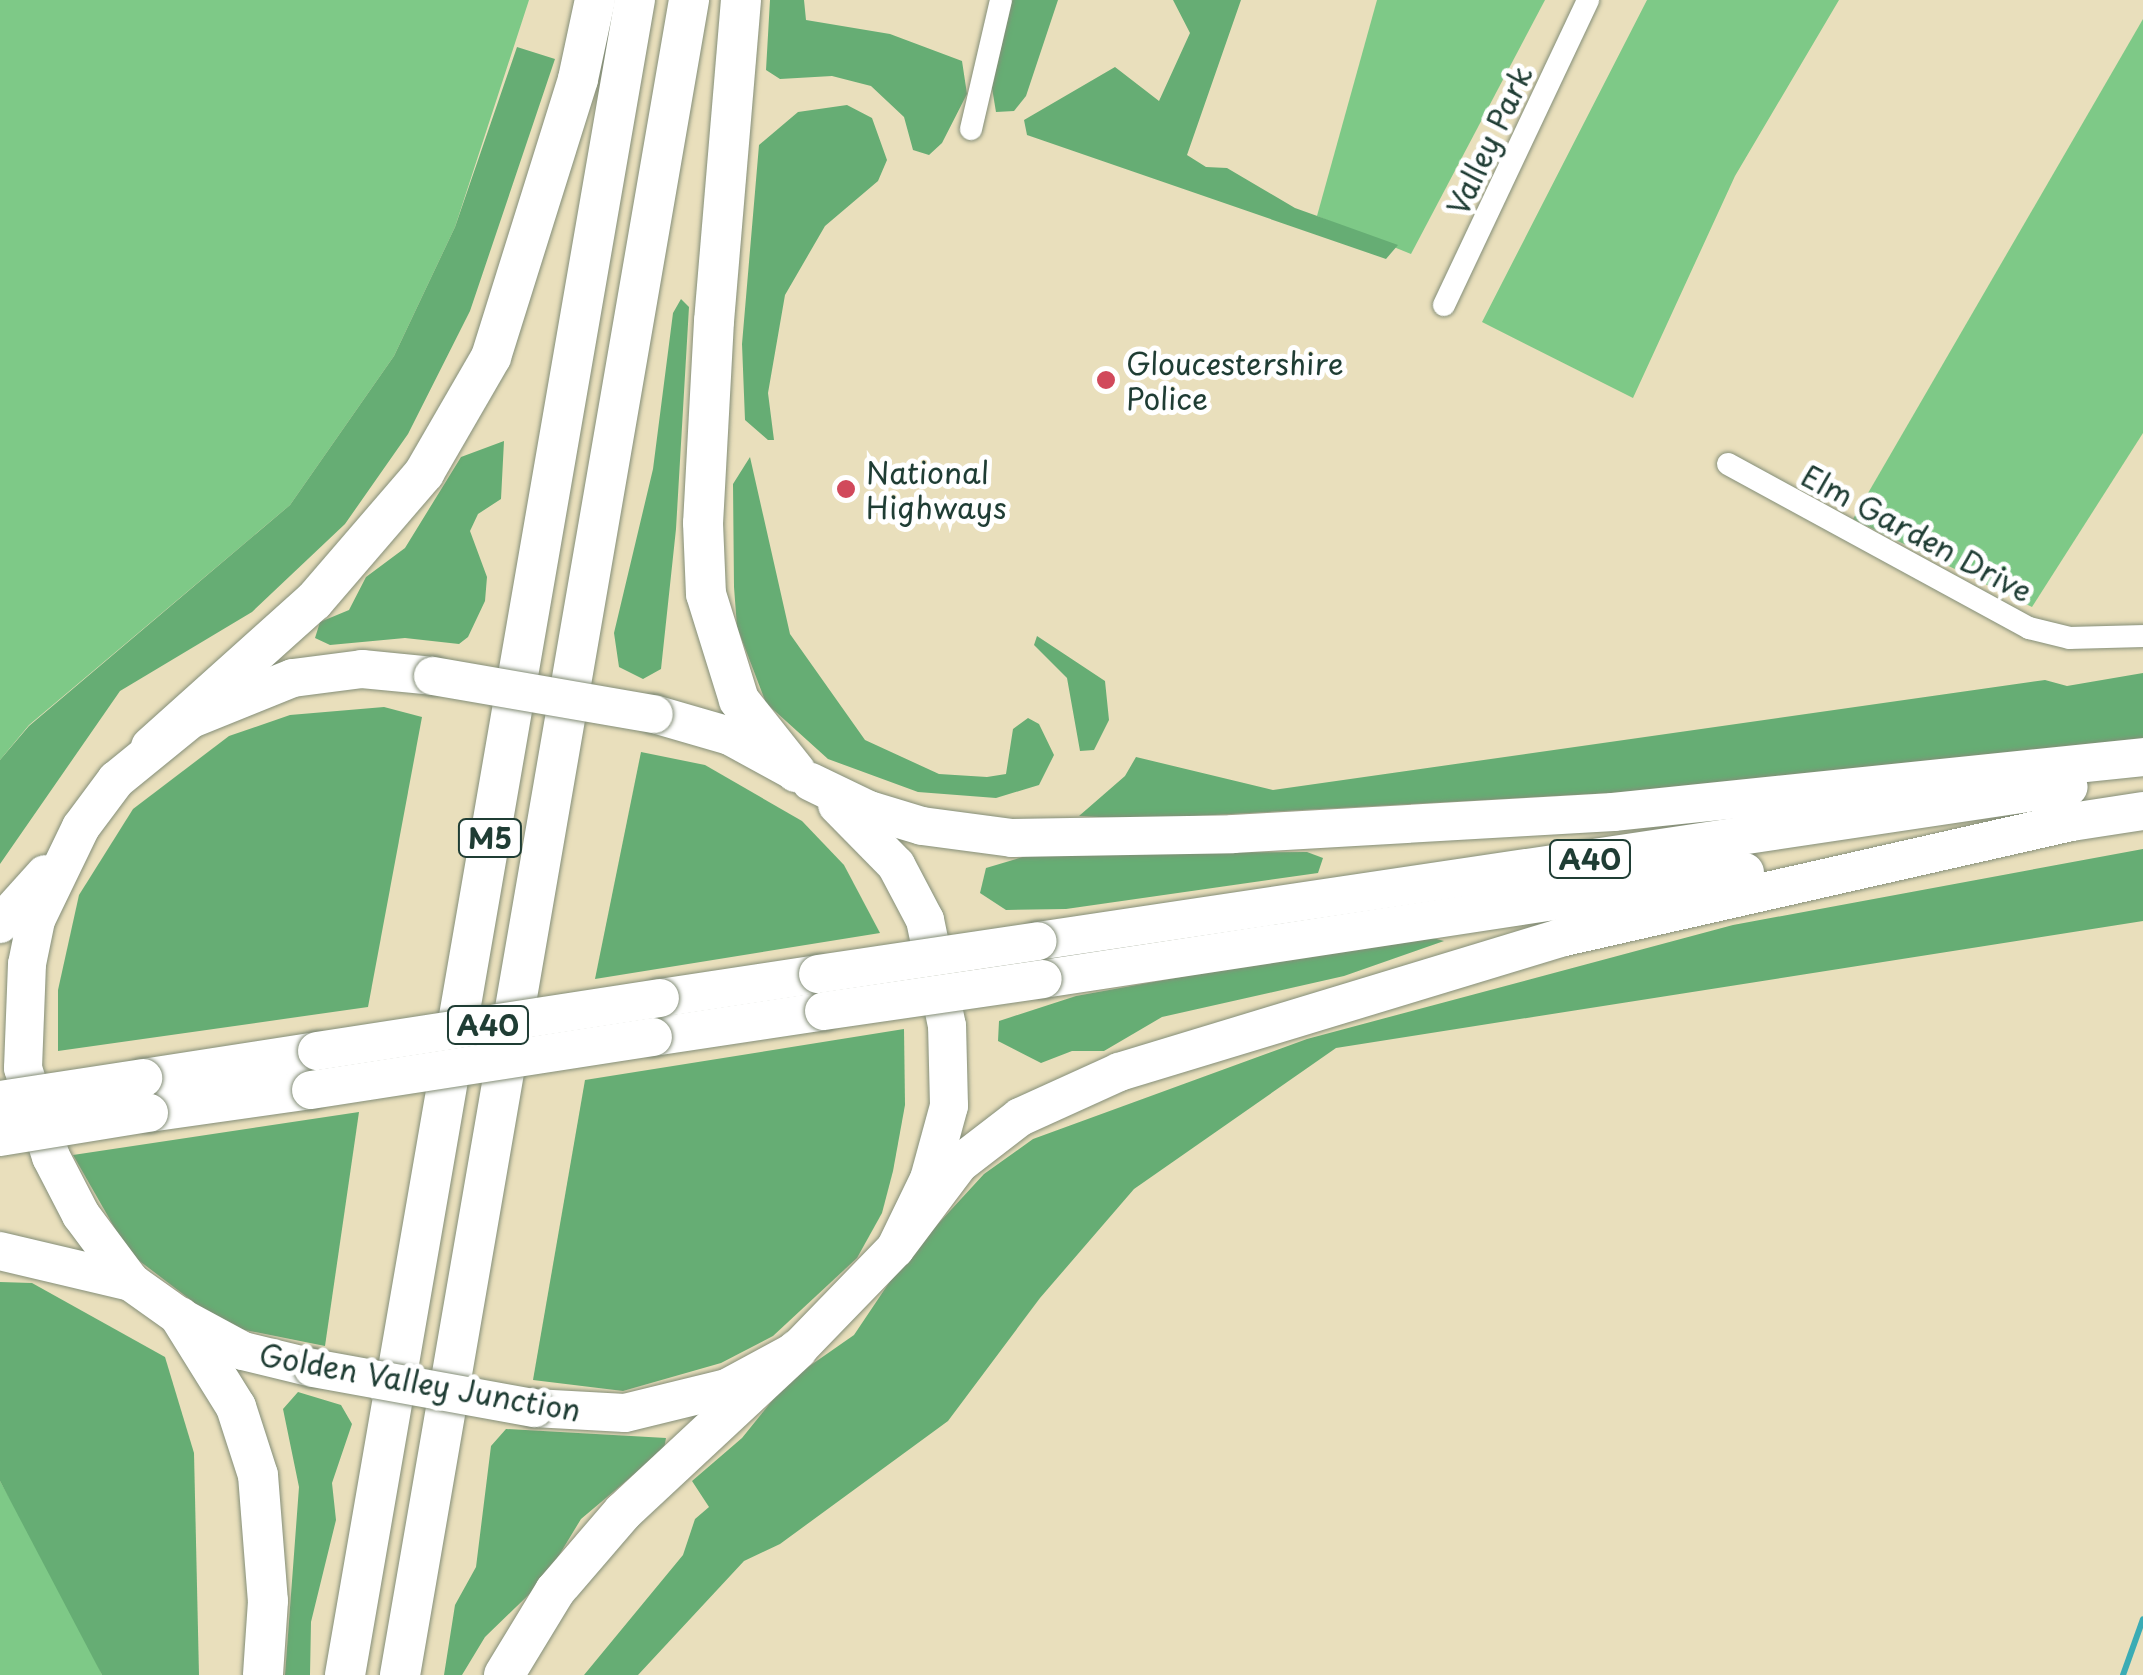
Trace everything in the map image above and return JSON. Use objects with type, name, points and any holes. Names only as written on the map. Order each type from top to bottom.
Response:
[{"type":"highway","points":[[152,747],[314,601],[424,473],[491,356],[578,79],[595,0]]},
{"type":"highway","name":"M5","points":[[346,1675],[635,0]]},
{"type":"highway","name":"M5","points":[[400,1675],[689,0]]},
{"type":"highway","points":[[741,0],[712,358],[706,594],[739,700],[804,777],[869,810],[922,826],[1012,838],[1233,834],[1613,812],[2143,757]]},
{"type":"highway","name":"Golden Valley Junction","points":[[362,669],[432,676],[654,714],[730,736],[804,777],[896,865],[926,920],[947,1026],[949,1106],[929,1179],[894,1250],[797,1350],[727,1388],[662,1407],[595,1414],[534,1408],[313,1368],[244,1351],[180,1318],[131,1282],[73,1201],[22,1068],[27,964],[36,920],[66,851],[116,780],[152,747],[225,701],[293,678],[362,669]]},
{"type":"highway","name":"A40","points":[[0,1100],[312,1090],[653,1036],[1038,942],[2143,776]]},
{"type":"highway","name":"A40","points":[[0,1137],[317,1052],[660,998],[1044,979],[2143,811]]},
{"type":"highway","points":[[894,1250],[959,1164],[1020,1118],[1119,1072],[1560,938],[2076,821]]},
{"type":"highway","points":[[0,924],[66,851]]},
{"type":"highway","points":[[0,1251],[131,1282]]},
{"type":"highway","points":[[180,1318],[236,1407],[258,1475],[268,1601],[263,1675]]},
{"type":"highway","points":[[504,1675],[556,1592],[623,1512],[797,1350]]},
{"type":"street","points":[[971,129],[1001,0]]},
{"type":"street","name":"Valley Park","points":[[1444,305],[1588,0]]},
{"type":"street","name":"Elm Garden Drive","points":[[1728,464],[2029,628],[2070,638],[2143,636]]},
{"type":"green space","points":[[0,0],[529,0],[455,227],[394,356],[290,505],[29,725],[0,760]]},
{"type":"green space","points":[[770,0],[804,0],[806,20],[890,34],[962,61],[967,94],[942,143],[929,155],[913,150],[904,117],[871,86],[832,76],[780,79],[766,70]]},
{"type":"green space","points":[[1007,0],[1058,0],[1026,96],[1014,111],[996,112],[989,70]]},
{"type":"green space","points":[[1173,0],[1241,0],[1187,155],[1206,167],[1227,168],[1295,208],[1398,245],[1386,259],[1027,135],[1024,120],[1115,67],[1159,101],[1190,33]]},
{"type":"green space","points":[[1377,0],[1545,0],[1411,254],[1317,216]]},
{"type":"green space","points":[[1647,0],[1839,0],[1735,176],[1633,398],[1482,322]]},
{"type":"green space","points":[[2143,19],[2143,433],[2032,607],[1853,519]]},
{"type":"green space","points":[[517,47],[555,59],[470,311],[408,434],[345,524],[252,612],[120,691],[0,864],[0,760],[29,726],[290,505],[394,356],[455,227]]},
{"type":"green space","points":[[847,105],[872,118],[887,160],[878,181],[825,226],[785,295],[768,393],[774,440],[768,440],[745,420],[742,344],[759,145],[798,112]]},
{"type":"green space","points":[[681,299],[689,307],[676,529],[661,669],[643,679],[619,667],[614,633],[653,469],[673,313]]},
{"type":"green space","points":[[504,441],[501,499],[478,514],[470,531],[487,577],[485,601],[468,637],[459,644],[405,638],[330,645],[315,638],[320,622],[349,610],[366,577],[405,548],[461,457]]},
{"type":"green space","points":[[750,457],[790,634],[865,740],[939,774],[987,777],[1006,774],[1013,729],[1028,718],[1039,724],[1054,755],[1039,785],[996,798],[918,792],[828,759],[766,703],[737,627],[734,587],[733,484]]},
{"type":"green space","points":[[1037,636],[1105,681],[1109,720],[1094,750],[1080,751],[1067,678],[1034,645]]},
{"type":"green space","points":[[2143,673],[2143,741],[1755,785],[1140,819],[1079,816],[1125,776],[1136,757],[1273,790],[2045,680],[2067,686]]},
{"type":"green space","points":[[384,707],[422,717],[368,1007],[58,1051],[58,990],[79,895],[133,809],[229,736],[290,715]]},
{"type":"green space","points":[[641,752],[705,765],[802,821],[844,865],[880,933],[595,979]]},
{"type":"green space","points":[[2143,849],[2143,921],[1336,1048],[1134,1189],[1040,1298],[948,1421],[780,1544],[744,1561],[638,1675],[584,1675],[683,1555],[695,1519],[709,1507],[692,1481],[742,1438],[788,1381],[854,1335],[903,1262],[984,1174],[1033,1139],[1307,1039],[1733,925]]},
{"type":"green space","points":[[1307,852],[1323,858],[1318,873],[1066,909],[1006,910],[980,893],[986,868],[1036,853]]},
{"type":"green space","points":[[1418,934],[1444,941],[1344,976],[1162,1017],[1104,1051],[1072,1051],[1041,1063],[998,1041],[999,1021],[1076,996]]},
{"type":"green space","points":[[904,1029],[905,1105],[893,1171],[882,1213],[857,1258],[773,1336],[721,1363],[623,1391],[533,1380],[585,1080]]},
{"type":"green space","points":[[359,1112],[325,1346],[225,1326],[129,1253],[73,1155]]},
{"type":"green space","points":[[0,1282],[32,1283],[165,1357],[194,1453],[199,1675],[102,1675],[0,1481]]},
{"type":"green space","points":[[298,1392],[341,1405],[352,1424],[332,1483],[336,1520],[311,1622],[310,1675],[285,1675],[299,1487],[283,1409]]},
{"type":"green space","points":[[506,1429],[666,1438],[664,1449],[581,1519],[544,1580],[485,1637],[462,1675],[444,1675],[455,1605],[476,1567],[491,1446]]},
{"type":"green space","points":[[0,1481],[71,1607],[102,1675],[0,1675]]},
{"type":"waterway","points":[[2123,1675],[2143,1619]]},
{"type":"place","name":"Gloucestershire Police","points":[[1106,380]]},
{"type":"place","name":"National Highways","points":[[846,489]]}]
